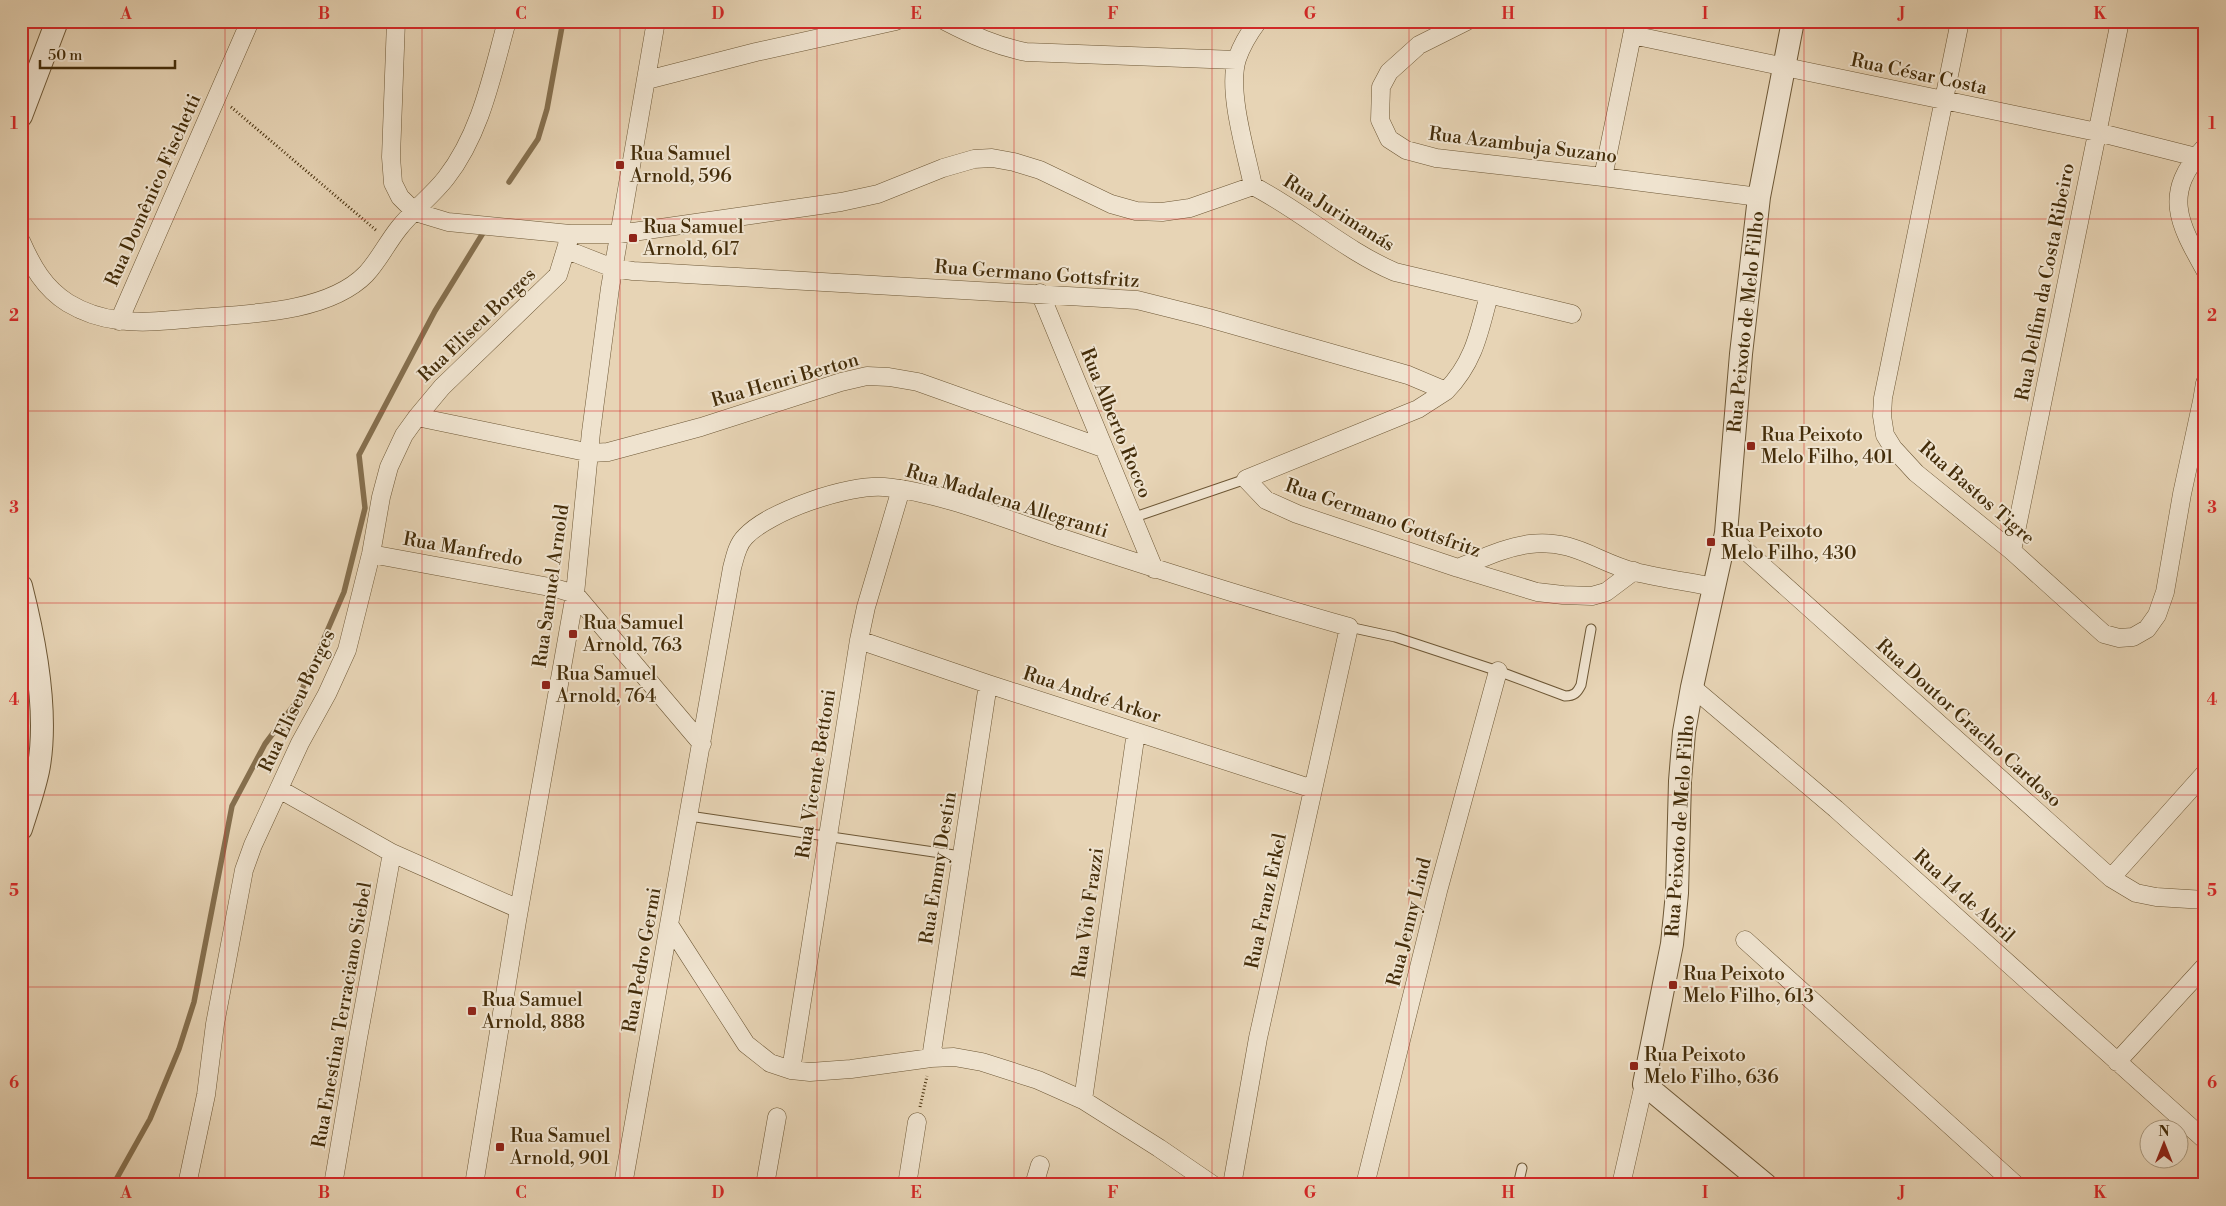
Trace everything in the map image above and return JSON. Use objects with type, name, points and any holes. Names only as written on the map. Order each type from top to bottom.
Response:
[{"type":"street","points":[[21,116],[57,21]]},
{"type":"street","name":"Rua Domênico Fischetti","points":[[119,321],[250,21]]},
{"type":"street","points":[[396,21],[391,157],[393,183],[400,197],[415,212],[448,222],[569,242],[841,202],[878,194],[943,168],[974,159],[992,158],[1040,170],[1110,204],[1136,211],[1162,212],[1190,208],[1253,186]]},
{"type":"street","points":[[21,241],[30,264],[43,282],[56,294],[69,304],[99,317],[119,321],[153,322],[252,314],[320,300],[344,290],[365,274],[400,226],[445,179],[468,144],[482,109],[508,21]]},
{"type":"street","name":"Rua Samuel Arnold","points":[[474,1185],[519,909],[575,594],[591,432],[613,268],[656,21]]},
{"type":"street","points":[[647,80],[756,52],[896,21]]},
{"type":"street","points":[[945,21],[972,36],[999,46],[1026,52],[1236,60]]},
{"type":"street","name":"Rua Jurimanás","points":[[1258,21],[1246,37],[1236,60],[1234,93],[1253,186],[1272,196],[1371,262],[1395,272],[1572,314]]},
{"type":"street","name":"Rua Azambuja Suzano","points":[[1467,21],[1419,45],[1389,72],[1381,87],[1380,120],[1389,139],[1406,150],[1436,158],[1603,176],[1759,197]]},
{"type":"street","name":"Rua Peixoto de Melo Filho","points":[[1621,1185],[1644,1084],[1672,944],[1677,893],[1680,780],[1684,732],[1692,687],[1726,534],[1741,354],[1759,197],[1793,21]]},
{"type":"street","name":"Rua Bastos Tigre","points":[[1960,21],[1883,398],[1882,416],[1885,435],[1893,448],[1916,473],[2012,551],[2104,634],[2119,638],[2133,638],[2147,629],[2157,615],[2165,592],[2182,494],[2203,403],[2205,383]]},
{"type":"street","name":"Rua Delfim da Costa Ribeiro","points":[[2012,551],[2120,21]]},
{"type":"street","points":[[1603,176],[1633,28]]},
{"type":"street","name":"Rua César Costa","points":[[1633,28],[1783,66],[1944,102],[2200,152]]},
{"type":"street","points":[[2200,152],[2180,190],[2178,201],[2179,218],[2185,234],[2205,270]]},
{"type":"street","name":"Rua Germano Gottsfritz","points":[[569,242],[613,268],[1137,300],[1172,308],[1408,375],[1446,391]]},
{"type":"street","name":"Rua Eliseu Borges","points":[[187,1185],[206,1094],[215,1024],[244,870],[253,845],[300,743],[327,694],[347,650],[371,554],[381,496],[389,467],[404,435],[416,417],[442,387],[558,276],[569,242]]},
{"type":"street","name":"Rua Alberto Rocco","points":[[1040,293],[1154,569]]},
{"type":"street","name":"Rua Germano Gottsfritz","points":[[1489,295],[1469,361],[1460,377],[1446,391],[1418,409],[1246,479],[1266,500],[1279,506],[1458,568],[1537,592],[1563,596],[1592,596],[1606,592],[1634,571]]},
{"type":"street","name":"Rua Henri Berton","points":[[416,417],[590,453],[608,452],[691,429],[840,382],[867,376],[918,382],[1103,448]]},
{"type":"street","name":"Rua Madalena Allegranti","points":[[702,744],[732,568],[738,546],[755,528],[799,506],[863,486],[901,489],[936,498],[991,514],[1154,569],[1349,627]]},
{"type":"street","name":"Rua Vicente Bettoni","points":[[791,1070],[827,837],[866,607],[901,489]]},
{"type":"street","name":"Rua Doutor Gracho Cardoso","points":[[1726,534],[2111,878],[2136,892],[2149,896],[2205,900]]},
{"type":"street","points":[[1458,568],[1505,550],[1529,544],[1549,543],[1572,547],[1634,571],[1714,586]]},
{"type":"street","name":"Rua Manfredo","points":[[371,554],[555,588],[575,594]]},
{"type":"street","points":[[21,586],[33,632],[41,730],[38,770],[21,830]]},
{"type":"street","points":[[575,594],[702,744]]},
{"type":"street","name":"Rua Franz Erkel","points":[[1232,1185],[1258,1038],[1349,627]]},
{"type":"street","name":"Rua André Arkor","points":[[860,640],[988,684],[1313,788]]},
{"type":"street","name":"Rua Jenny Lind","points":[[1365,1185],[1438,891],[1498,671]]},
{"type":"street","name":"Rua Emmy Destin","points":[[931,1058],[988,684]]},
{"type":"street","name":"Rua 14 de Abril","points":[[1692,687],[1836,808],[2205,1140]]},
{"type":"street","name":"Rua Vito Frazzi","points":[[1082,1100],[1136,732]]},
{"type":"street","name":"Rua Pedro Germi","points":[[623,1185],[702,744]]},
{"type":"street","points":[[2111,878],[2205,773]]},
{"type":"street","points":[[279,788],[392,853],[519,909]]},
{"type":"street","name":"Rua Enestina Terraciano Siebel","points":[[333,1185],[392,853]]},
{"type":"street","points":[[670,926],[746,1044],[770,1063],[791,1070],[810,1072],[851,1069],[931,1058],[954,1057],[982,1062],[1038,1080],[1082,1100],[1159,1148],[1213,1185]]},
{"type":"street","points":[[1745,940],[2016,1185]]},
{"type":"street","points":[[2117,1062],[2205,966]]},
{"type":"street","points":[[1644,1084],[1746,1177],[1766,1185]]},
{"type":"street","points":[[765,1185],[777,1117]]},
{"type":"street","points":[[906,1185],[917,1122]]},
{"type":"street","points":[[1034,1185],[1040,1165]]},
{"type":"lane","points":[[1132,518],[1246,479]]},
{"type":"lane","points":[[1349,627],[1395,637],[1498,671],[1557,695],[1572,696],[1581,685],[1591,629]]},
{"type":"lane","points":[[689,816],[961,856]]},
{"type":"lane","points":[[1518,1185],[1522,1168]]},
{"type":"path","points":[[217,96],[389,241]]},
{"type":"path","points":[[917,1122],[931,1058]]},
{"type":"waterway","points":[[509,182],[538,139],[547,109],[563,21]]},
{"type":"waterway","points":[[113,1185],[150,1119],[179,1049],[194,1002],[232,806],[265,744],[297,701],[344,592],[365,508],[359,455],[435,311],[483,233]]},
{"type":"place","name":"Rua Samuel Arnold, 596","points":[[620,165]]},
{"type":"place","name":"Rua Samuel Arnold, 617","points":[[633,238]]},
{"type":"place","name":"Rua Peixoto Melo Filho, 401","points":[[1751,446]]},
{"type":"place","name":"Rua Peixoto Melo Filho, 430","points":[[1711,542]]},
{"type":"place","name":"Rua Samuel Arnold, 763","points":[[573,634]]},
{"type":"place","name":"Rua Samuel Arnold, 764","points":[[546,685]]},
{"type":"place","name":"Rua Peixoto Melo Filho, 613","points":[[1673,985]]},
{"type":"place","name":"Rua Samuel Arnold, 888","points":[[472,1011]]},
{"type":"place","name":"Rua Peixoto Melo Filho, 636","points":[[1634,1066]]},
{"type":"place","name":"Rua Samuel Arnold, 901","points":[[500,1147]]}]
